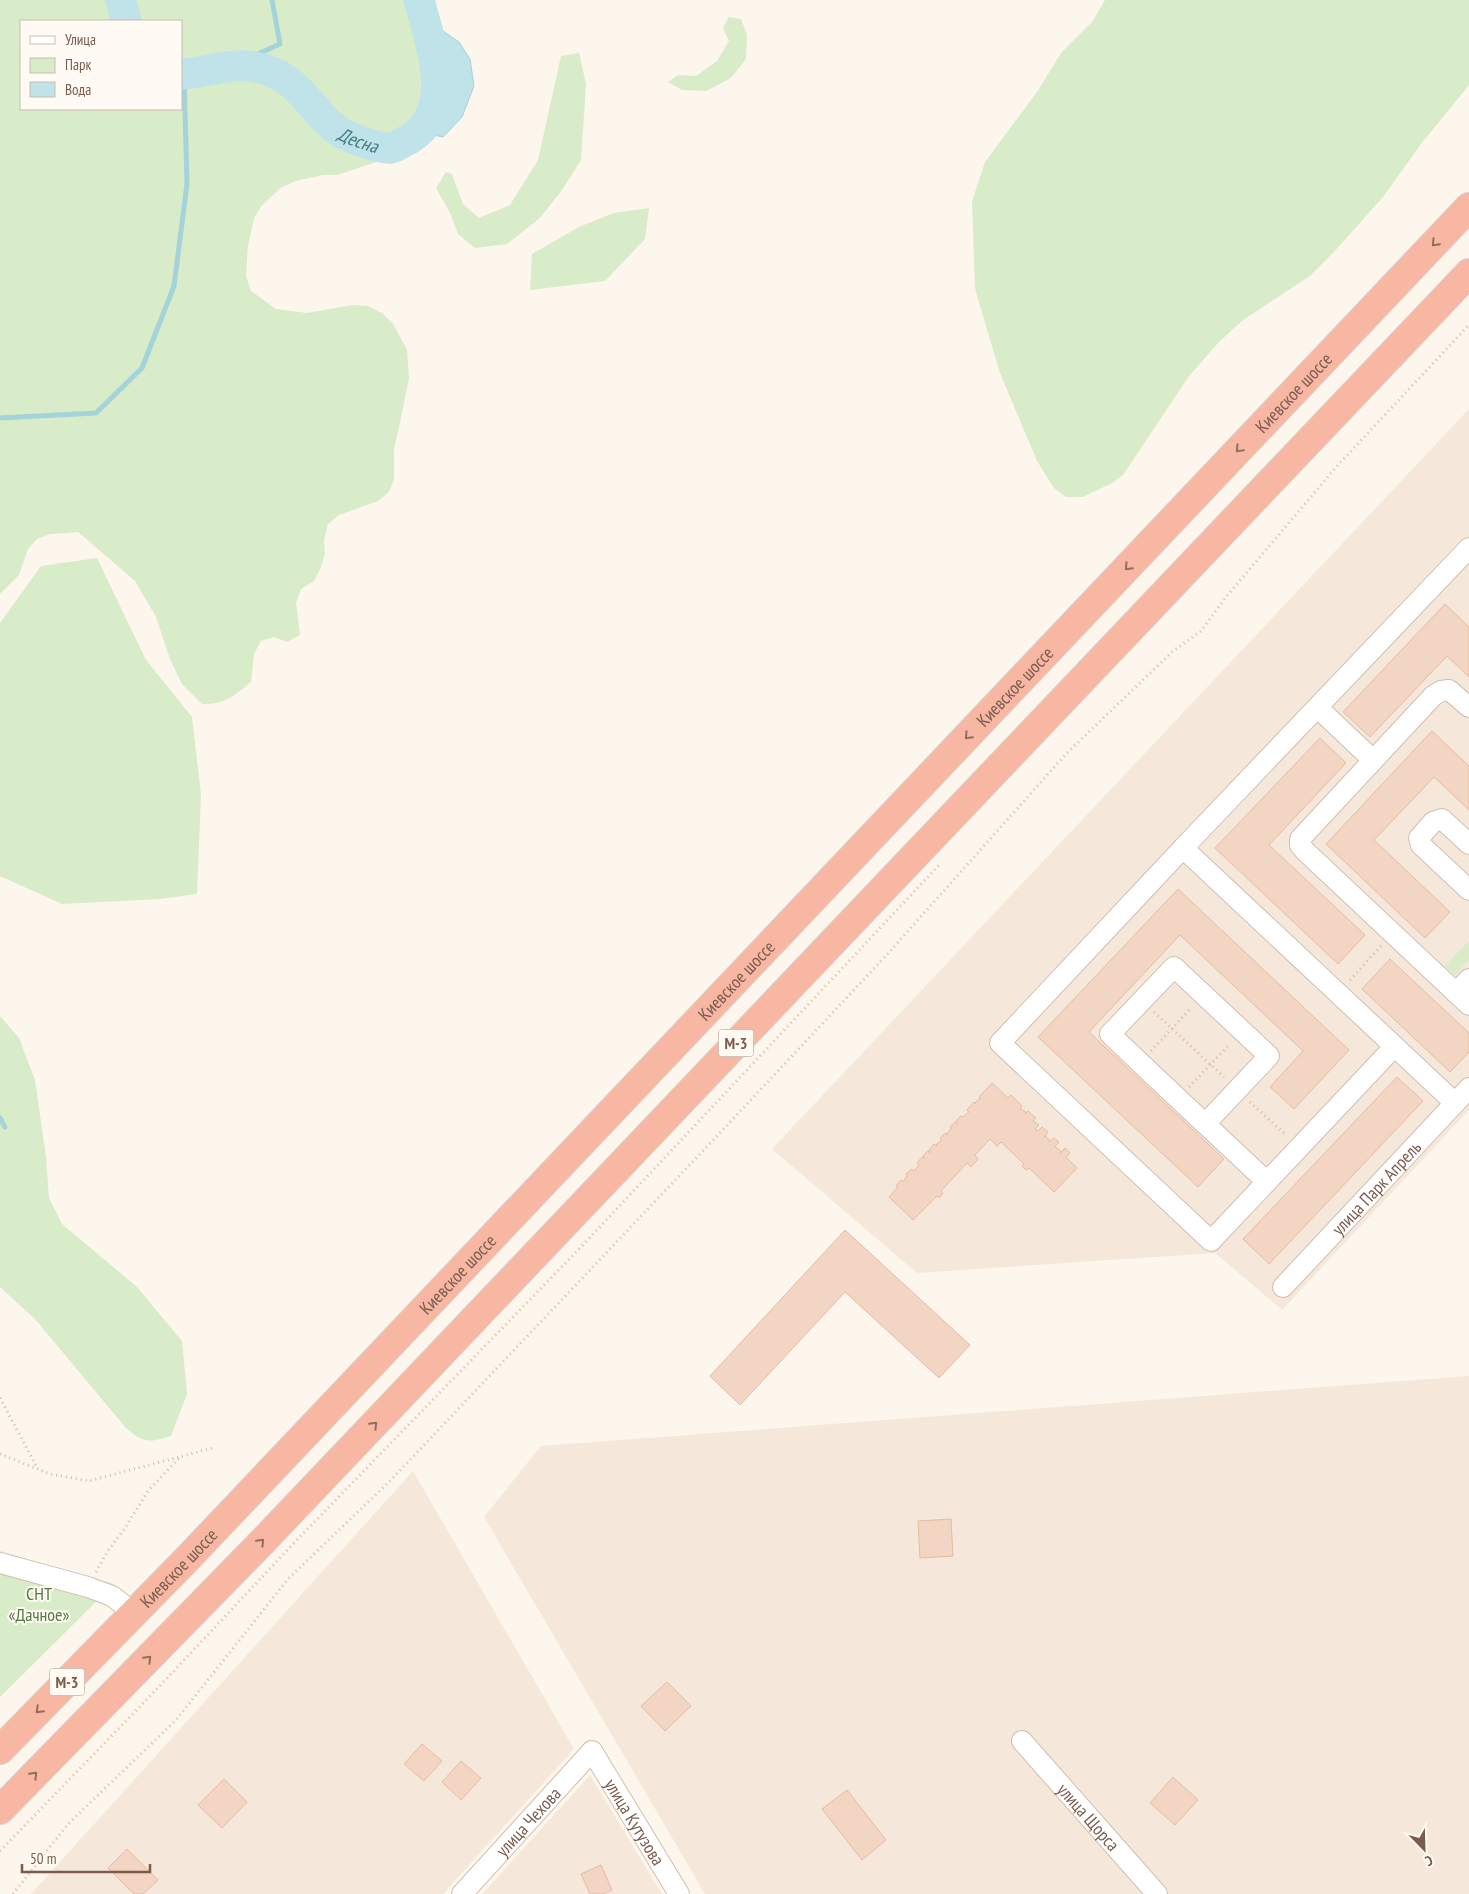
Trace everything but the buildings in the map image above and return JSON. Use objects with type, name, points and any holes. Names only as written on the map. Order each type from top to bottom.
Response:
[{"type":"highway","name":"Киевское шоссе","points":[[0,1750],[134,1613],[1469,207]]},
{"type":"highway","name":"М-3","points":[[0,1810],[264,1540],[1469,273]]},
{"type":"street","points":[[1394,1047],[1211,1241],[1000,1042],[1318,708],[1462,569],[1469,548]]},
{"type":"street","points":[[1465,992],[1393,934],[1305,851],[1300,845],[1300,839],[1304,832],[1441,690],[1449,690],[1469,706]]},
{"type":"street","points":[[1318,708],[1373,760]]},
{"type":"street","points":[[1469,844],[1442,819],[1433,822],[1419,838],[1421,845],[1469,890]]},
{"type":"street","points":[[1183,848],[1455,1104]]},
{"type":"street","points":[[1205,1124],[1269,1056],[1174,967],[1110,1034],[1205,1124],[1267,1182]]},
{"type":"street","name":"улица Парк Апрель","points":[[1282,1288],[1469,1088]]},
{"type":"street","points":[[0,1563],[92,1589],[118,1599],[134,1613]]},
{"type":"street","name":"улица Щорса","points":[[1022,1741],[1156,1894]]},
{"type":"street","name":"улица Чехова","points":[[462,1894],[592,1751]]},
{"type":"street","name":"улица Кутузова","points":[[592,1751],[679,1894]]},
{"type":"path","points":[[13,1894],[68,1824],[176,1720],[288,1579],[390,1481],[724,1129],[883,959],[1066,754],[1172,652],[1201,631],[1226,597],[1338,465],[1469,325]]},
{"type":"path","points":[[0,1851],[581,1247],[939,865]]},
{"type":"path","points":[[1337,993],[1393,934]]},
{"type":"path","points":[[1140,1062],[1204,995]]},
{"type":"path","points":[[1142,1001],[1299,1148]]},
{"type":"path","points":[[1178,1098],[1242,1031]]},
{"type":"path","points":[[0,1398],[38,1469]]},
{"type":"path","points":[[0,1454],[50,1474],[89,1482],[212,1448]]},
{"type":"path","points":[[92,1589],[97,1567],[106,1552],[148,1491],[180,1457]]},
{"type":"shaded area","points":[[1469,409],[1469,1110],[1282,1310],[1215,1253],[917,1273],[772,1149]]},
{"type":"shaded area","points":[[1469,1376],[1469,1894],[705,1894],[484,1517],[541,1446]]},
{"type":"shaded area","points":[[413,1471],[574,1749],[443,1894],[31,1894]]},
{"type":"shaded area","points":[[590,1775],[662,1894],[482,1894]]},
{"type":"green space","points":[[0,0],[435,0],[419,1],[437,73],[435,102],[428,120],[410,139],[394,147],[382,148],[377,162],[337,175],[323,175],[296,181],[282,187],[262,205],[254,218],[248,246],[246,276],[251,291],[276,309],[307,313],[353,305],[368,306],[382,313],[393,324],[407,350],[409,379],[394,450],[394,479],[389,492],[378,501],[339,515],[328,524],[324,540],[325,554],[320,569],[314,581],[301,589],[296,603],[300,635],[287,642],[274,637],[261,641],[254,654],[251,682],[224,701],[202,704],[182,684],[170,659],[156,617],[135,581],[78,532],[50,534],[37,539],[28,549],[19,575],[0,594]]},
{"type":"green space","points":[[1105,0],[1469,0],[1469,85],[1421,144],[1383,197],[1334,252],[1310,276],[1243,320],[1219,342],[1189,376],[1123,475],[1112,483],[1083,497],[1066,497],[1054,488],[1037,461],[1000,373],[975,289],[972,201],[985,162],[1037,92],[1061,53],[1092,22]]},
{"type":"green space","points":[[729,17],[741,19],[747,35],[746,59],[731,78],[706,91],[682,90],[668,82],[678,75],[696,76],[717,61],[729,41],[723,28]]},
{"type":"green space","points":[[579,53],[586,84],[581,160],[562,190],[540,218],[507,244],[475,248],[458,234],[450,213],[436,188],[446,172],[452,174],[463,204],[479,218],[510,205],[538,160],[561,56]]},
{"type":"green space","points":[[649,208],[645,239],[605,281],[530,290],[532,254],[579,227],[614,213]]},
{"type":"green space","points":[[97,558],[146,660],[192,717],[201,794],[197,894],[160,899],[62,904],[0,876],[0,623],[41,566]]},
{"type":"green space","points":[[1469,941],[1469,960],[1455,975],[1445,966]]},
{"type":"green space","points":[[0,1016],[19,1038],[35,1080],[46,1157],[49,1198],[62,1224],[137,1287],[182,1341],[187,1394],[171,1436],[157,1440],[147,1440],[138,1437],[126,1428],[35,1319],[0,1287]]},
{"type":"green space","name":"СНТ «Дачное»","points":[[0,1551],[114,1584],[0,1697]]},
{"type":"water","points":[[443,31],[459,42],[470,59],[474,86],[462,117],[443,137],[419,132],[432,113],[437,83],[428,32]]},
{"type":"waterway","name":"Десна","points":[[121,0],[126,20]]},
{"type":"waterway","points":[[234,65],[280,44],[272,0]]},
{"type":"waterway","name":"Десна","points":[[182,74],[238,66],[261,68],[284,78],[293,85],[341,133],[374,145],[392,148],[420,131],[430,116],[436,98],[434,58],[419,0]]},
{"type":"waterway","points":[[0,418],[96,413],[142,368],[174,286],[187,184],[184,74]]},
{"type":"waterway","points":[[0,1118],[5,1127]]}]
